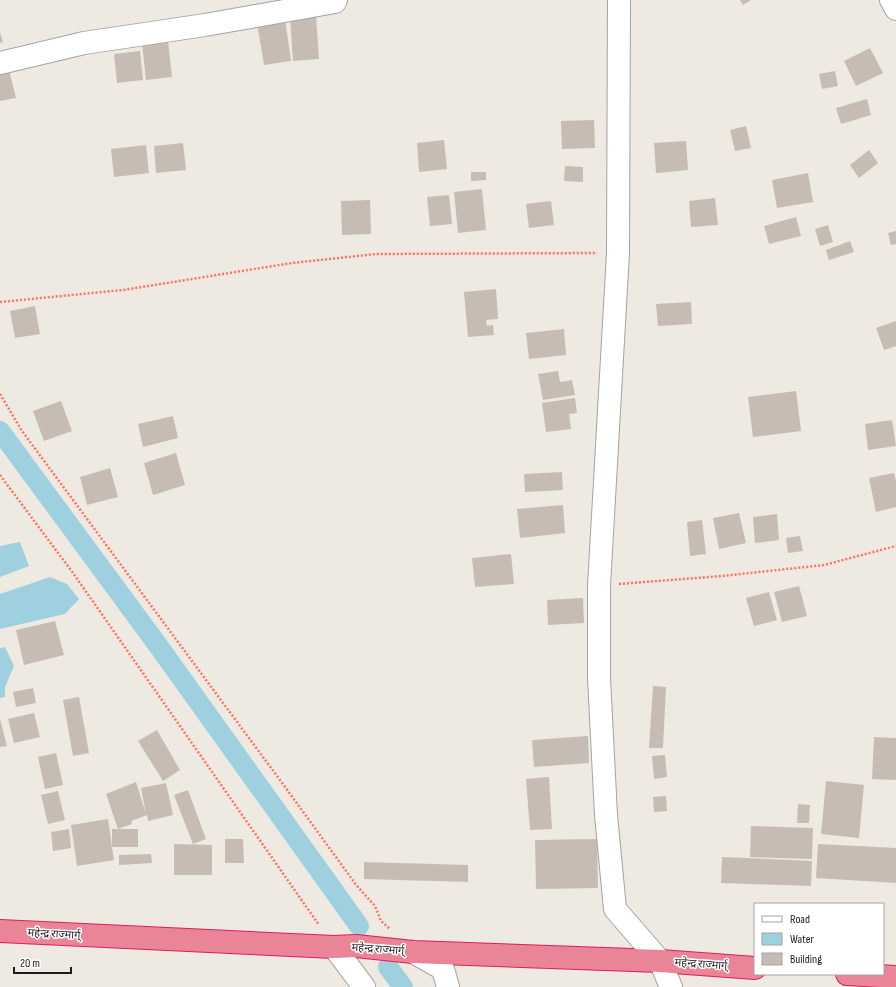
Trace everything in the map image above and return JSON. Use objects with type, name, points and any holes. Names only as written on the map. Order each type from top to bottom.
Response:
[{"type":"highway","name":"महेन्द्र राज्मार्ग्","points":[[0,931],[334,947],[356,946],[413,952],[660,961],[754,968]]},
{"type":"highway","points":[[863,975],[896,977]]},
{"type":"street","points":[[0,63],[84,43],[206,25],[335,2],[336,0]]},
{"type":"street","points":[[619,0],[618,253],[599,586],[599,686],[606,815],[615,909],[660,961],[671,987]]},
{"type":"street","points":[[891,0],[896,8]]},
{"type":"street","points":[[334,947],[364,987]]},
{"type":"street","points":[[413,952],[443,969],[448,987]]},
{"type":"path","points":[[0,302],[123,290],[292,263],[376,254],[618,253]]},
{"type":"path","points":[[0,394],[22,431],[357,886],[375,906],[381,921],[413,952]]},
{"type":"path","points":[[0,475],[73,573],[334,947]]},
{"type":"path","points":[[599,586],[722,576],[824,565],[896,546]]},
{"type":"water","points":[[20,542],[29,566],[0,577],[0,546]]},
{"type":"water","points":[[50,577],[67,584],[79,599],[65,614],[0,629],[0,594]]},
{"type":"water","points":[[5,647],[14,666],[5,687],[5,697],[0,698],[0,648]]},
{"type":"building","points":[[740,0],[751,0],[743,5]]},
{"type":"building","points":[[316,15],[319,59],[293,61],[290,17]]},
{"type":"building","points":[[285,19],[291,61],[264,65],[257,23]]},
{"type":"building","points":[[0,32],[3,42],[0,43]]},
{"type":"building","points":[[168,41],[172,77],[146,80],[142,43]]},
{"type":"building","points":[[870,48],[883,73],[856,86],[844,61]]},
{"type":"building","points":[[140,51],[143,80],[117,83],[114,54]]},
{"type":"building","points":[[9,70],[16,98],[0,101],[0,72]]},
{"type":"building","points":[[835,71],[838,86],[822,89],[819,74]]},
{"type":"building","points":[[867,99],[871,115],[841,124],[836,108]]},
{"type":"building","points":[[594,120],[595,148],[562,149],[561,121]]},
{"type":"building","points":[[746,126],[751,148],[735,151],[730,130]]},
{"type":"building","points":[[444,140],[447,169],[419,172],[417,143]]},
{"type":"building","points":[[686,141],[688,170],[656,173],[654,143]]},
{"type":"building","points":[[183,143],[186,170],[156,173],[154,146]]},
{"type":"building","points":[[146,145],[149,173],[114,177],[111,149]]},
{"type":"building","points":[[869,150],[878,163],[859,178],[850,165]]},
{"type":"building","points":[[565,166],[583,167],[583,182],[564,181]]},
{"type":"building","points":[[471,172],[486,172],[486,180],[471,181]]},
{"type":"building","points":[[808,173],[813,202],[777,208],[772,180]]},
{"type":"building","points":[[482,189],[486,230],[458,233],[454,192]]},
{"type":"building","points":[[449,195],[452,224],[430,226],[427,197]]},
{"type":"building","points":[[715,198],[718,225],[691,227],[689,201]]},
{"type":"building","points":[[370,200],[371,234],[342,235],[341,201]]},
{"type":"building","points":[[551,201],[554,225],[529,228],[526,204]]},
{"type":"building","points":[[796,217],[801,236],[769,244],[764,226]]},
{"type":"building","points":[[828,225],[833,242],[820,246],[815,229]]},
{"type":"building","points":[[896,231],[896,244],[891,245],[888,233]]},
{"type":"building","points":[[850,241],[854,252],[829,260],[826,250]]},
{"type":"building","points":[[496,289],[498,319],[486,320],[487,326],[493,325],[494,335],[468,337],[464,292]]},
{"type":"building","points":[[691,302],[692,324],[658,326],[656,304]]},
{"type":"building","points":[[35,306],[40,334],[15,338],[10,311]]},
{"type":"building","points":[[896,321],[896,346],[884,350],[876,328]]},
{"type":"building","points":[[564,329],[566,355],[529,359],[526,333]]},
{"type":"building","points":[[558,371],[560,382],[572,380],[575,395],[543,400],[538,374]]},
{"type":"building","points":[[796,391],[801,431],[753,437],[748,397]]},
{"type":"building","points":[[575,398],[577,413],[569,414],[571,429],[546,432],[542,403]]},
{"type":"building","points":[[61,401],[72,431],[44,441],[33,411]]},
{"type":"building","points":[[173,416],[178,438],[143,447],[138,424]]},
{"type":"building","points":[[892,420],[896,446],[868,450],[865,424]]},
{"type":"building","points":[[176,453],[185,485],[153,495],[144,463]]},
{"type":"building","points":[[110,468],[118,497],[87,505],[80,477]]},
{"type":"building","points":[[562,472],[563,490],[525,492],[524,474]]},
{"type":"building","points":[[894,473],[896,481],[896,507],[876,512],[869,478]]},
{"type":"building","points":[[563,505],[565,533],[520,538],[517,509]]},
{"type":"building","points":[[739,513],[746,543],[719,549],[713,518]]},
{"type":"building","points":[[777,514],[779,540],[755,543],[753,517]]},
{"type":"building","points":[[702,520],[706,554],[690,556],[687,522]]},
{"type":"building","points":[[800,536],[803,551],[788,553],[786,538]]},
{"type":"building","points":[[511,554],[514,584],[475,587],[472,558]]},
{"type":"building","points":[[799,586],[807,616],[782,622],[774,592]]},
{"type":"building","points":[[769,592],[777,620],[754,626],[746,598]]},
{"type":"building","points":[[583,598],[584,623],[548,625],[547,600]]},
{"type":"building","points":[[55,621],[64,655],[24,665],[16,630]]},
{"type":"building","points":[[653,686],[666,687],[663,748],[649,748]]},
{"type":"building","points":[[33,688],[36,703],[16,707],[13,692]]},
{"type":"building","points":[[79,697],[89,753],[73,756],[63,700]]},
{"type":"building","points":[[34,713],[40,737],[14,743],[8,719]]},
{"type":"building","points":[[0,719],[7,746],[0,747]]},
{"type":"building","points":[[157,730],[180,770],[163,781],[138,741]]},
{"type":"building","points":[[588,736],[589,763],[534,767],[532,740]]},
{"type":"building","points":[[874,737],[896,738],[896,780],[872,779]]},
{"type":"building","points":[[56,753],[63,785],[45,789],[38,757]]},
{"type":"building","points":[[665,755],[667,777],[654,779],[652,756]]},
{"type":"building","points":[[549,777],[552,829],[530,830],[526,779]]},
{"type":"building","points":[[826,781],[864,785],[859,838],[821,834]]},
{"type":"building","points":[[136,782],[146,814],[141,788],[166,783],[173,815],[148,821],[147,815],[131,821],[132,824],[118,829],[106,794]]},
{"type":"building","points":[[188,790],[206,839],[193,844],[174,795]]},
{"type":"building","points":[[58,791],[65,820],[48,824],[41,795]]},
{"type":"building","points":[[666,796],[667,811],[654,812],[653,797]]},
{"type":"building","points":[[798,804],[810,805],[809,823],[797,823]]},
{"type":"building","points":[[108,819],[114,860],[77,866],[71,825]]},
{"type":"building","points":[[751,826],[813,828],[812,859],[750,857]]},
{"type":"building","points":[[69,829],[71,848],[53,851],[51,832]]},
{"type":"building","points":[[112,829],[138,829],[138,847],[112,847]]},
{"type":"building","points":[[225,839],[243,839],[244,863],[225,863]]},
{"type":"building","points":[[597,839],[598,888],[536,889],[535,840]]},
{"type":"building","points":[[174,844],[212,845],[212,875],[174,875]]},
{"type":"building","points":[[818,844],[896,848],[896,883],[816,878]]},
{"type":"building","points":[[151,854],[152,863],[119,865],[119,855]]},
{"type":"building","points":[[722,857],[812,861],[811,886],[721,883]]},
{"type":"building","points":[[364,862],[468,865],[468,882],[364,879]]},
{"type":"waterway","points":[[0,431],[157,644],[359,926]]},
{"type":"waterway","points":[[388,967],[403,987]]}]
